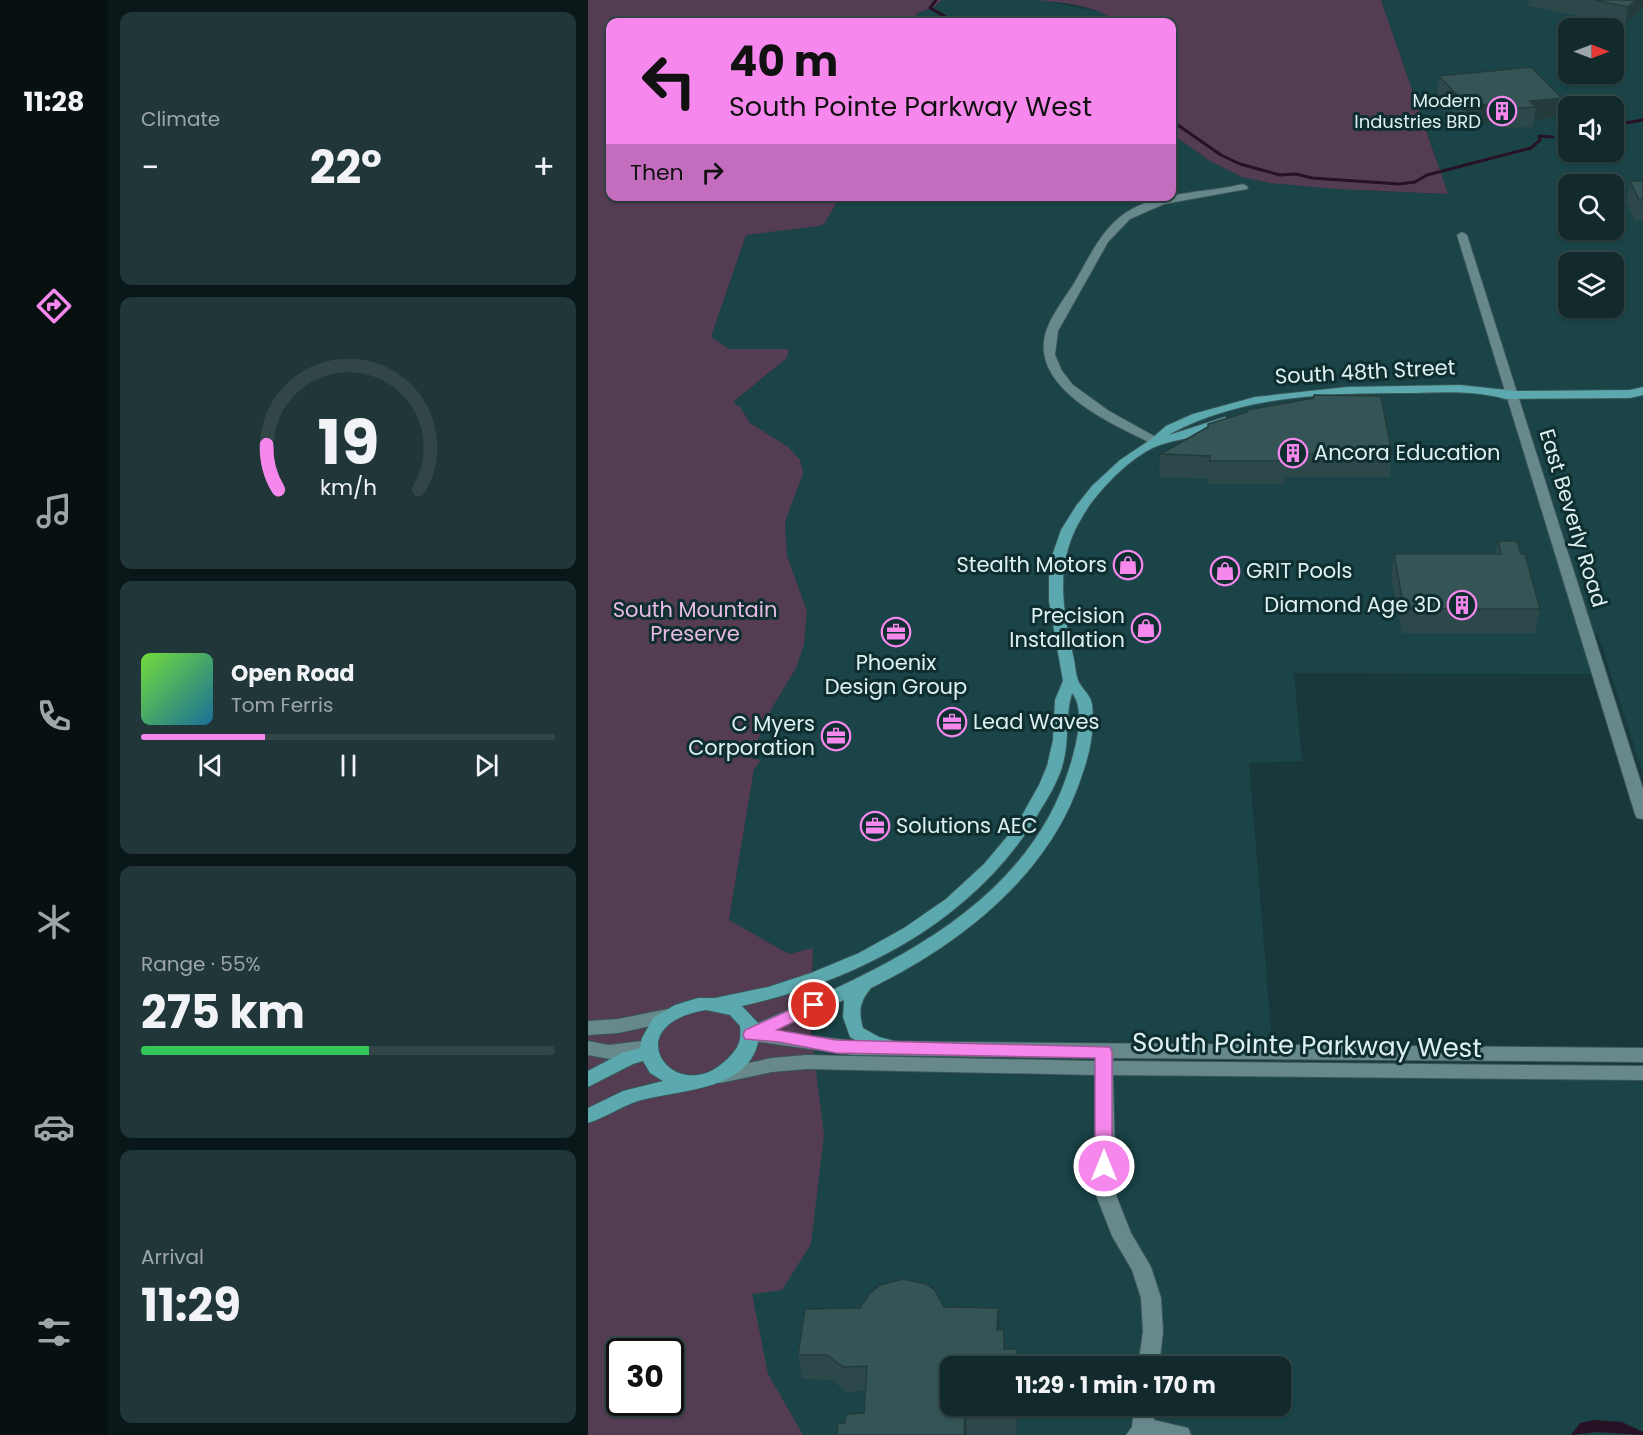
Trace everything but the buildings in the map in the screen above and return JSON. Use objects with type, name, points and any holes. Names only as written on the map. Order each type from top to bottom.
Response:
[{"type":"main road","name":"South 48th Street","points":[[751,1034],[898,966],[934,945],[959,926],[1022,866],[1052,825],[1063,806],[1077,768],[1084,733],[1084,700],[1071,681],[1055,604],[1056,567],[1063,541],[1076,515],[1100,485],[1124,463],[1157,441],[1181,437],[1250,414],[1309,403],[1351,399],[1487,398],[1512,394],[1630,394],[1643,391]]},
{"type":"main road","name":"South 48th Street","points":[[1630,394],[1643,397]]},
{"type":"main road","points":[[693,1082],[663,1074],[656,1067],[649,1050],[655,1031],[668,1016],[692,1005],[753,999],[786,989],[884,948],[946,908],[970,888],[1009,846],[1044,792],[1052,774],[1060,742],[1061,694],[1071,681]]},
{"type":"main road","points":[[867,980],[853,996],[851,1003],[853,1026],[862,1037],[892,1047]]},
{"type":"main road","points":[[588,1116],[630,1096],[720,1076],[739,1062],[750,1044],[751,1034],[748,1023],[741,1014],[719,1004]]},
{"type":"main road","points":[[588,1080],[628,1058],[649,1050]]},
{"type":"street","points":[[1176,199],[1242,188]]},
{"type":"street","points":[[1157,441],[1088,404],[1068,387],[1055,370],[1049,355],[1050,337],[1103,241],[1116,224],[1136,210],[1168,201]]},
{"type":"street","name":"East Beverly Road","points":[[1462,235],[1643,814]]},
{"type":"street","points":[[588,1028],[618,1026],[668,1016]]},
{"type":"street","name":"South Pointe Parkway West","points":[[751,1034],[779,1036],[836,1047],[892,1047],[1104,1060],[1643,1073]]},
{"type":"street","points":[[588,1048],[609,1052],[649,1050]]},
{"type":"street","name":"South Pointe Parkway West","points":[[720,1076],[772,1065],[806,1062],[1643,1055]]},
{"type":"street","points":[[1104,1060],[1106,1195],[1122,1236],[1141,1267],[1151,1298],[1152,1332],[1149,1356]]},
{"type":"street","points":[[1143,1416],[1140,1434],[1157,1430],[1180,1435]]},
{"type":"shaded area","points":[[942,0],[1041,0],[1101,12],[1111,18],[915,18],[917,13],[933,8]]},
{"type":"shaded area","points":[[1381,0],[1643,0],[1643,773],[1598,634],[1587,634],[1600,674],[1294,673],[1302,761],[1249,763],[1272,1041],[978,1042],[814,1055],[813,949],[789,954],[729,921],[754,769],[760,760],[750,759],[772,708],[796,668],[804,645],[807,611],[787,556],[785,522],[791,507],[787,446],[750,423],[733,402],[787,358],[789,350],[729,349],[711,338],[746,235],[820,226],[824,224],[838,201],[1176,201],[1176,137],[1210,161],[1242,177],[1372,191],[1448,194]]},
{"type":"shaded area","points":[[792,1067],[1021,1075],[1643,1079],[1643,1435],[741,1435],[616,1418],[616,1416],[684,1416],[684,1338],[608,1338],[588,1125]]},
{"type":"shaded area","points":[[1594,1420],[1622,1422],[1643,1432],[1643,1435],[1597,1432],[1571,1435],[1580,1423]]},
{"type":"green space","name":"South Mountain Preserve","points":[[588,0],[942,0],[933,8],[917,13],[915,18],[606,18],[606,201],[838,201],[824,224],[820,226],[746,235],[711,337],[729,349],[789,349],[787,358],[733,402],[740,407],[750,423],[787,446],[800,460],[803,473],[785,522],[787,556],[807,611],[804,645],[796,668],[772,708],[750,758],[761,760],[754,769],[729,920],[789,954],[813,948],[811,1031],[824,1135],[811,1244],[782,1290],[752,1294],[768,1374],[803,1435],[588,1435]]},
{"type":"green space","points":[[1038,0],[1381,0],[1448,194],[1337,189],[1270,183],[1242,177],[1210,161],[1176,137],[1176,18],[1109,18],[1100,12]]},
{"type":"waterway","points":[[936,0],[930,8],[947,18]]},
{"type":"waterway","points":[[1624,123],[1643,120]]},
{"type":"waterway","points":[[1176,124],[1221,155],[1240,164],[1280,175],[1296,174],[1312,178],[1399,184],[1415,182],[1427,175],[1531,148],[1540,140],[1539,136],[1553,137]]},
{"type":"place","name":"Modern Industries BRD","points":[[1502,111]]},
{"type":"place","name":"Ancora Education","points":[[1293,453]]},
{"type":"place","name":"Stealth Motors","points":[[1128,565]]},
{"type":"place","name":"GRIT Pools","points":[[1225,571]]},
{"type":"place","name":"Diamond Age 3D","points":[[1462,605]]},
{"type":"place","name":"Precision Installation","points":[[1146,628]]},
{"type":"place","name":"Phoenix Design Group","points":[[896,632]]},
{"type":"place","name":"Lead Waves","points":[[952,722]]},
{"type":"place","name":"C Myers Corporation","points":[[836,736]]},
{"type":"place","name":"Solutions AEC","points":[[875,826]]},
{"type":"route","points":[[814,1005],[751,1033],[751,1035],[779,1036],[853,1048],[1104,1052],[1104,1166]]}]
